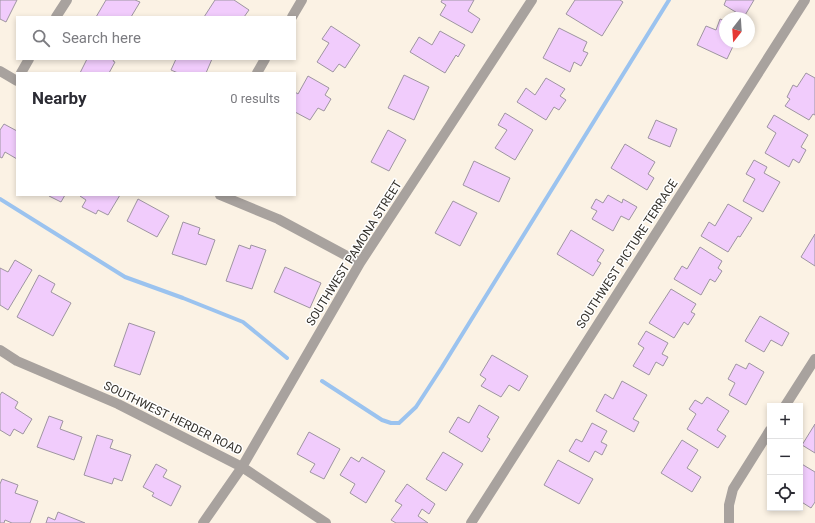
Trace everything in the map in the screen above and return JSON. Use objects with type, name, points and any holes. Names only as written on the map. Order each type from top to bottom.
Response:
[{"type":"street","points":[[57,16],[67,0]]},
{"type":"street","points":[[293,16],[302,0]]},
{"type":"street","name":"SOUTHWEST PAMONA STREET","points":[[203,523],[242,467],[360,263],[532,0]]},
{"type":"street","name":"SOUTHWEST PICTURE TERRACE","points":[[470,523],[805,0]]},
{"type":"street","points":[[21,72],[28,60]]},
{"type":"street","points":[[257,72],[264,60]]},
{"type":"street","points":[[0,71],[16,77]]},
{"type":"street","points":[[222,196],[278,219],[360,263]]},
{"type":"street","name":"SOUTHWEST HERDER ROAD","points":[[0,350],[17,361],[118,404],[242,467],[326,523]]},
{"type":"street","points":[[787,403],[815,359]]},
{"type":"street","points":[[729,523],[729,505],[733,489],[767,435]]},
{"type":"building","points":[[0,0],[17,0],[6,22],[0,19]]},
{"type":"building","points":[[106,0],[135,0],[140,2],[132,16],[97,16]]},
{"type":"building","points":[[215,0],[234,0],[249,10],[245,16],[205,16]]},
{"type":"building","points":[[442,0],[474,0],[468,11],[480,19],[472,33],[440,15],[446,5],[441,2]]},
{"type":"building","points":[[575,0],[620,0],[623,2],[602,36],[566,14]]},
{"type":"building","points":[[726,0],[754,0],[747,12],[736,12],[724,5]]},
{"type":"building","points":[[719,22],[719,48],[732,48],[727,59],[697,45],[706,26],[716,30]]},
{"type":"building","points":[[331,26],[360,45],[345,68],[339,64],[333,72],[317,62],[329,43],[322,39]]},
{"type":"building","points":[[559,28],[587,42],[583,51],[588,53],[581,66],[574,62],[570,72],[543,58]]},
{"type":"building","points":[[440,31],[465,45],[458,57],[456,55],[445,73],[410,52],[419,37],[432,45]]},
{"type":"building","points":[[86,60],[114,60],[115,62],[110,72],[80,72]]},
{"type":"building","points":[[176,60],[212,60],[206,72],[176,72],[171,70]]},
{"type":"building","points":[[806,73],[815,78],[815,115],[813,114],[809,120],[785,106],[790,99],[787,97],[793,85],[797,87]]},
{"type":"building","points":[[404,75],[429,87],[414,120],[388,108]]},
{"type":"building","points":[[308,76],[329,88],[325,95],[331,99],[324,111],[318,108],[310,120],[296,113],[296,93],[298,94]]},
{"type":"building","points":[[546,78],[565,89],[560,96],[566,100],[559,110],[554,107],[546,120],[517,102],[526,88],[535,95]]},
{"type":"building","points":[[505,113],[533,130],[515,160],[495,148],[507,130],[498,125]]},
{"type":"building","points":[[774,115],[808,135],[801,147],[806,150],[799,163],[793,159],[789,167],[765,153],[776,133],[767,127]]},
{"type":"building","points":[[656,120],[677,129],[670,147],[648,138]]},
{"type":"building","points":[[4,124],[16,130],[16,158],[5,152],[2,158],[0,157],[0,130]]},
{"type":"building","points":[[388,130],[406,140],[389,171],[371,162]]},
{"type":"building","points":[[625,144],[655,162],[648,174],[654,178],[647,190],[611,168]]},
{"type":"building","points":[[754,160],[767,167],[764,173],[780,182],[763,212],[743,201],[755,179],[746,174]]},
{"type":"building","points":[[474,161],[510,178],[499,202],[463,185]]},
{"type":"building","points":[[608,195],[622,203],[623,199],[637,207],[629,220],[621,216],[613,231],[592,219],[597,211],[591,208],[596,199],[603,203]]},
{"type":"building","points":[[49,196],[64,196],[61,202]]},
{"type":"building","points":[[80,196],[119,196],[108,215],[98,210],[96,214],[82,207],[86,200]]},
{"type":"building","points":[[138,199],[169,216],[157,237],[127,221]]},
{"type":"building","points":[[453,201],[477,213],[460,246],[435,233]]},
{"type":"building","points":[[728,204],[752,218],[728,252],[701,236],[709,222],[715,226]]},
{"type":"building","points":[[183,222],[200,228],[198,234],[215,240],[206,265],[172,254]]},
{"type":"building","points":[[571,230],[604,250],[597,261],[601,263],[593,276],[557,254]]},
{"type":"building","points":[[815,234],[815,266],[801,257]]},
{"type":"building","points":[[239,245],[250,249],[251,245],[266,250],[252,289],[226,281]]},
{"type":"building","points":[[700,247],[722,261],[718,268],[722,271],[715,282],[710,279],[701,295],[674,279],[682,266],[687,269]]},
{"type":"building","points":[[15,260],[32,270],[8,310],[0,305],[0,268],[8,272]]},
{"type":"building","points":[[285,267],[321,283],[310,308],[274,292]]},
{"type":"building","points":[[39,275],[55,284],[51,292],[71,303],[53,336],[17,317]]},
{"type":"building","points":[[671,289],[696,304],[691,312],[695,314],[688,325],[684,322],[674,338],[649,323]]},
{"type":"building","points":[[760,316],[789,333],[782,346],[771,340],[764,352],[745,341]]},
{"type":"building","points":[[129,323],[155,332],[140,375],[114,366]]},
{"type":"building","points":[[646,331],[668,343],[662,354],[668,357],[663,366],[656,362],[649,375],[633,366],[644,348],[638,344]]},
{"type":"building","points":[[492,355],[528,376],[519,391],[509,385],[501,397],[481,386],[486,379],[480,375]]},
{"type":"building","points":[[749,363],[764,372],[746,405],[729,395],[735,383],[728,379],[736,364],[746,369]]},
{"type":"building","points":[[622,381],[647,395],[633,419],[639,422],[634,432],[596,411],[605,394],[613,399]]},
{"type":"building","points":[[2,392],[18,402],[15,408],[32,419],[23,434],[14,429],[10,436],[0,430],[0,395]]},
{"type":"building","points":[[707,397],[729,411],[717,430],[726,436],[718,448],[687,429],[696,414],[689,409],[695,400],[702,404]]},
{"type":"building","points":[[479,405],[499,417],[487,437],[490,439],[482,452],[449,432],[458,417],[469,423]]},
{"type":"building","points":[[49,416],[63,421],[60,429],[82,437],[74,460],[37,447]]},
{"type":"building","points":[[592,423],[607,431],[601,442],[607,445],[602,455],[595,451],[589,462],[569,451],[576,439],[582,442]]},
{"type":"building","points":[[815,424],[815,453],[803,446]]},
{"type":"building","points":[[309,432],[340,449],[324,479],[310,472],[315,464],[297,454]]},
{"type":"building","points":[[97,435],[113,440],[110,448],[131,455],[122,481],[114,478],[112,484],[84,475]]},
{"type":"building","points":[[682,440],[698,450],[687,468],[701,477],[692,492],[661,473]]},
{"type":"building","points":[[443,452],[463,464],[446,491],[426,479]]},
{"type":"building","points":[[351,457],[359,462],[362,457],[385,471],[366,503],[350,493],[355,484],[340,475]]},
{"type":"building","points":[[558,460],[593,479],[579,504],[544,485]]},
{"type":"building","points":[[156,464],[167,470],[163,477],[181,486],[171,506],[152,496],[154,493],[143,487]]},
{"type":"building","points":[[803,465],[815,472],[815,502],[811,508],[803,503]]},
{"type":"building","points":[[2,479],[18,485],[15,493],[38,501],[30,523],[12,523],[5,520],[4,523],[0,523],[0,484]]},
{"type":"building","points":[[407,484],[435,504],[429,514],[422,509],[418,516],[428,523],[396,523],[391,520],[402,505],[395,501]]},
{"type":"building","points":[[58,512],[85,523],[46,523],[48,517],[55,520]]},
{"type":"waterway","points":[[322,381],[382,420],[391,423],[399,423],[416,407],[669,0]]},
{"type":"waterway","points":[[0,199],[125,277],[243,322],[287,358]]}]
